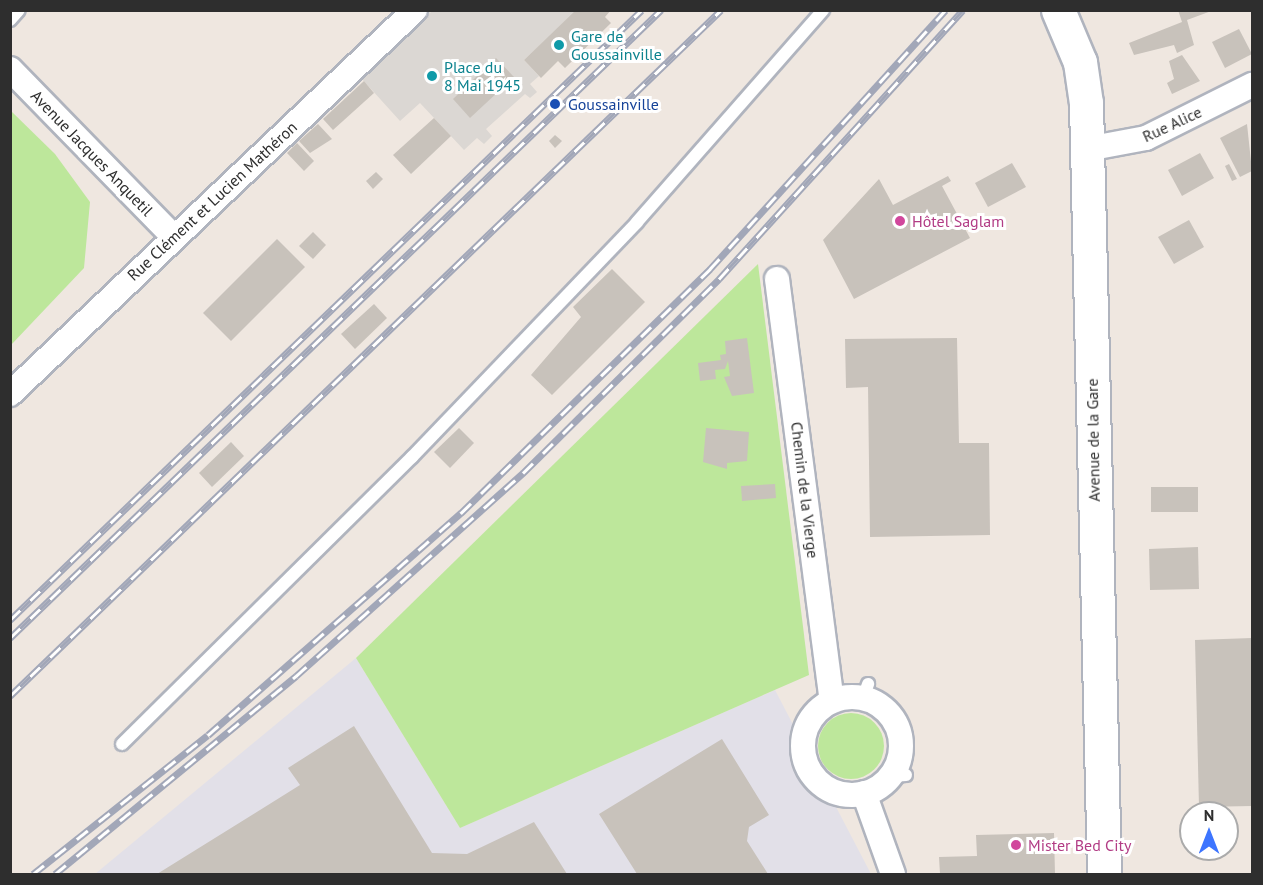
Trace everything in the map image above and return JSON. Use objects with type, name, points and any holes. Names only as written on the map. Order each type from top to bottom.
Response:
[{"type":"street","name":"Rue Clément et Lucien Mathéron","points":[[10,393],[173,236],[415,10]]},
{"type":"street","name":"Avenue de la Gare","points":[[1058,10],[1080,62],[1087,149],[1104,874]]},
{"type":"street","name":"Avenue Jacques Anquetil","points":[[10,69],[173,236]]},
{"type":"street","name":"Rue Alice","points":[[1087,149],[1146,138],[1252,85]]},
{"type":"street","name":"Chemin de la Vierge","points":[[777,279],[832,701]]},
{"type":"street","points":[[866,691],[879,704],[898,729],[898,775],[864,793],[848,794],[819,782],[804,754],[809,723],[832,701],[866,691]]},
{"type":"street","points":[[864,793],[893,874]]},
{"type":"lane","points":[[10,20],[19,10]]},
{"type":"lane","points":[[122,744],[412,457],[621,239],[824,10]]},
{"type":"shaded area","name":"Place du 8 Mai 1945","points":[[432,11],[576,11],[524,60],[539,76],[530,84],[537,92],[530,98],[525,94],[486,129],[492,136],[484,144],[477,138],[464,150],[420,103],[400,121],[362,79]]},
{"type":"shaded area","points":[[356,658],[460,828],[775,690],[871,874],[95,874]]},
{"type":"green space","points":[[10,110],[55,154],[90,202],[84,268],[11,345]]},
{"type":"green space","points":[[758,264],[809,675],[460,828],[356,658]]},
{"type":"green space","points":[[851,713],[864,716],[874,723],[881,733],[884,746],[881,759],[874,769],[864,776],[851,779],[838,776],[828,769],[821,759],[818,746],[821,733],[828,723],[838,716]]},
{"type":"building","name":"Gare de Goussainville","points":[[576,10],[611,10],[605,17],[611,23],[565,68],[558,61],[541,78],[524,60]]},
{"type":"building","points":[[1178,10],[1214,10],[1187,20],[1194,45],[1177,53],[1174,45],[1134,55],[1129,43],[1182,22]]},
{"type":"building","points":[[1239,29],[1252,54],[1225,68],[1212,42]]},
{"type":"building","points":[[1182,55],[1200,81],[1172,94],[1167,83],[1174,79],[1169,61]]},
{"type":"building","points":[[496,58],[514,77],[470,118],[453,99]]},
{"type":"building","points":[[364,81],[374,93],[333,130],[323,119]]},
{"type":"building","points":[[434,118],[451,136],[411,174],[393,155]]},
{"type":"building","points":[[318,124],[332,139],[310,153],[299,141]]},
{"type":"building","points":[[1247,124],[1252,171],[1240,177],[1220,138]]},
{"type":"building","points":[[555,135],[562,141],[555,148],[549,141]]},
{"type":"building","points":[[297,143],[314,161],[304,171],[287,153]]},
{"type":"building","points":[[1200,153],[1214,178],[1182,196],[1168,170]]},
{"type":"building","points":[[1012,163],[1026,187],[988,207],[975,183]]},
{"type":"building","points":[[1229,164],[1237,179],[1232,181],[1225,166]]},
{"type":"building","points":[[376,172],[383,179],[373,189],[366,181]]},
{"type":"building","name":"Hôtel Saglam","points":[[948,176],[951,181],[942,186],[970,238],[854,299],[823,240],[879,179],[893,205]]},
{"type":"building","points":[[1189,220],[1204,247],[1174,264],[1158,237]]},
{"type":"building","points":[[313,232],[326,245],[313,259],[299,246]]},
{"type":"building","points":[[277,239],[305,267],[231,341],[203,313]]},
{"type":"building","points":[[612,269],[645,302],[552,395],[531,375],[581,317],[573,307]]},
{"type":"building","points":[[374,304],[387,318],[355,349],[341,334]]},
{"type":"building","points":[[747,338],[754,393],[732,396],[724,377],[730,376],[728,361],[725,369],[715,370],[716,379],[700,381],[698,363],[721,360],[720,355],[726,354],[725,341]]},
{"type":"building","points":[[957,338],[959,443],[989,443],[990,535],[870,537],[868,387],[846,388],[845,339]]},
{"type":"building","points":[[459,428],[474,443],[450,468],[434,452]]},
{"type":"building","points":[[706,428],[749,432],[747,461],[727,463],[727,469],[703,462]]},
{"type":"building","points":[[231,442],[244,456],[212,487],[199,473]]},
{"type":"building","points":[[775,484],[776,498],[742,501],[741,486]]},
{"type":"building","points":[[1151,487],[1198,487],[1198,512],[1151,512]]},
{"type":"building","points":[[1198,547],[1199,589],[1150,590],[1149,549]]},
{"type":"building","points":[[1252,638],[1252,806],[1239,806],[1239,801],[1199,801],[1195,640]]},
{"type":"building","points":[[354,726],[432,853],[467,854],[534,822],[567,874],[157,874],[300,785],[288,768]]},
{"type":"building","points":[[722,739],[769,815],[749,827],[747,841],[768,874],[637,874],[599,814]]},
{"type":"building","name":"Mister Bed City","points":[[1054,833],[1055,874],[940,874],[939,857],[977,856],[976,835]]},
{"type":"railway","points":[[10,620],[642,10]]},
{"type":"railway","points":[[10,638],[661,10]]},
{"type":"railway","points":[[10,696],[721,10]]},
{"type":"railway","points":[[33,874],[208,735],[461,513],[710,269],[946,10]]},
{"type":"railway","points":[[55,874],[296,676],[523,473],[719,279],[963,10]]},
{"type":"place","name":"Gare de Goussainville","points":[[559,45]]},
{"type":"place","name":"Place du 8 Mai 1945","points":[[432,76]]},
{"type":"place","name":"Goussainville","points":[[555,104]]},
{"type":"place","name":"Hôtel Saglam","points":[[900,221]]},
{"type":"place","name":"Mister Bed City","points":[[1016,845]]}]
